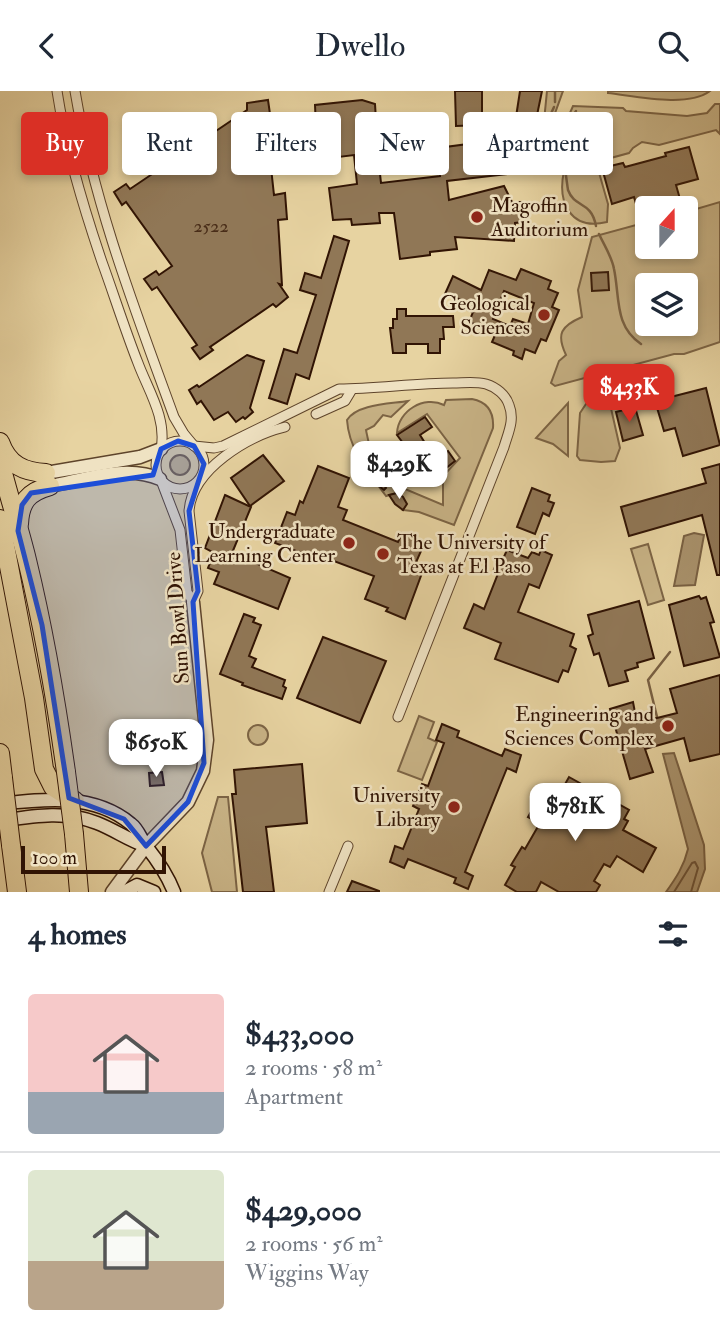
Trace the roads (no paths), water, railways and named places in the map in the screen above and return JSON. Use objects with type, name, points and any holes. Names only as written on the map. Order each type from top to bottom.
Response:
[{"type":"highway","points":[[0,442],[13,463],[22,470],[48,480]]},
{"type":"highway","points":[[0,461],[42,625],[66,772],[79,892]]},
{"type":"highway","points":[[18,531],[19,514],[26,498],[48,480]]},
{"type":"highway","points":[[0,519],[34,698],[44,769],[52,787],[75,801]]},
{"type":"highway","points":[[0,753],[17,892]]},
{"type":"street","points":[[57,91],[61,121],[78,189],[130,343],[160,418],[163,435],[156,462],[180,530],[187,592],[193,602]]},
{"type":"street","points":[[75,91],[91,172],[116,252],[174,417],[184,434],[201,453],[204,464],[199,480]]},
{"type":"street","points":[[48,480],[140,457],[178,441],[194,446],[223,446],[338,389],[351,391],[417,384],[477,383],[496,389],[510,406],[512,422],[398,717]]},
{"type":"street","points":[[316,414],[345,401],[351,391]]},
{"type":"street","points":[[48,480],[133,473],[160,479],[171,488],[181,489],[192,486],[243,445],[269,431],[285,427]]},
{"type":"street","name":"Sun Bowl Drive","points":[[112,892],[146,846],[188,802],[200,779],[204,763],[207,740],[193,602],[198,591],[189,510],[199,480]]},
{"type":"street","points":[[0,804],[46,799],[75,801],[98,807],[124,819],[133,825],[159,861],[174,892]]},
{"type":"street","points":[[0,821],[47,815],[76,817],[100,824],[126,840],[146,846]]},
{"type":"street","points":[[329,892],[348,846]]},
{"type":"street","points":[[124,892],[137,885],[154,892]]},
{"type":"water","points":[[694,533],[704,535],[695,585],[674,586],[684,536]]},
{"type":"water","points":[[674,753],[704,845],[705,869],[697,892],[666,892],[679,872],[688,849],[663,754]]},
{"type":"waterway","points":[[555,91],[555,102]]},
{"type":"waterway","points":[[552,112],[554,107]]},
{"type":"waterway","points":[[576,111],[565,139],[564,159],[568,190],[575,200],[587,208],[596,226]]},
{"type":"waterway","points":[[599,234],[613,265],[622,320],[632,337],[641,344]]},
{"type":"waterway","points":[[657,717],[648,680],[670,652]]},
{"type":"place","name":"Magoffin Auditorium","points":[[477,217]]},
{"type":"place","name":"Geological Sciences","points":[[544,315]]},
{"type":"place","name":"Undergraduate Learning Center","points":[[349,543]]},
{"type":"place","name":"The University of Texas at El Paso","points":[[383,554]]},
{"type":"place","name":"Engineering and Sciences Complex","points":[[668,726]]},
{"type":"place","name":"University Library","points":[[454,807]]}]
